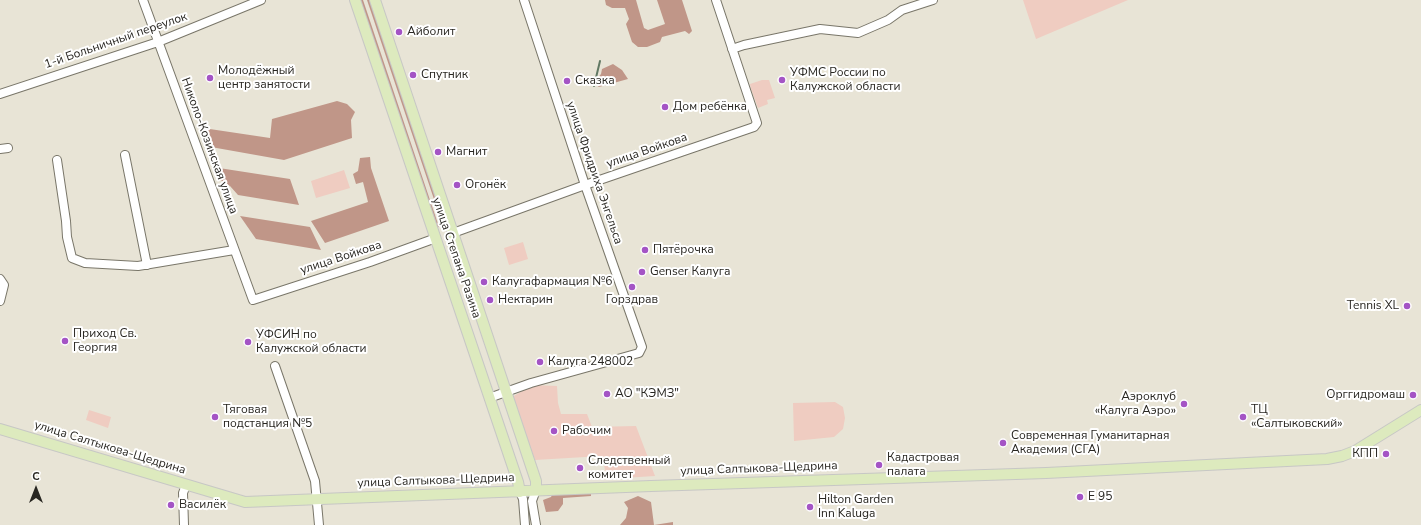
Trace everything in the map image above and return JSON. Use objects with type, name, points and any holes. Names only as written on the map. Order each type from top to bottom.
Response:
[{"type":"main road","name":"улица Степана Разина","points":[[355,0],[518,482],[520,492]]},
{"type":"main road","name":"улица Степана Разина","points":[[375,0],[536,481],[536,490]]},
{"type":"main road","points":[[436,238],[453,233]]},
{"type":"main road","name":"улица Салтыкова-Щедрина","points":[[0,429],[245,502],[520,492],[536,490],[1046,473],[1327,458],[1342,456],[1355,451],[1421,410]]},
{"type":"street","name":"Николо-Козинская улица","points":[[143,0],[253,300]]},
{"type":"street","name":"1-й Больничный переулок","points":[[0,94],[158,42],[261,0]]},
{"type":"street","name":"улица Фридриха Энгельса","points":[[506,392],[531,383],[639,352],[642,347],[584,185],[524,0]]},
{"type":"street","points":[[716,0],[732,49],[820,28],[858,32],[888,20],[902,10],[933,0]]},
{"type":"street","name":"улица Войкова","points":[[453,233],[584,185],[754,127],[757,123],[732,49]]},
{"type":"street","points":[[125,155],[147,265]]},
{"type":"street","points":[[57,160],[67,237],[72,258],[85,263],[138,266],[234,250]]},
{"type":"street","name":"улица Войкова","points":[[253,300],[370,262],[436,238]]},
{"type":"street","points":[[0,301],[2,282]]},
{"type":"street","points":[[275,366],[315,481],[319,525]]},
{"type":"street","points":[[489,398],[506,392]]},
{"type":"street","points":[[184,525],[183,493],[186,485]]},
{"type":"street","name":"улица Степана Разина","points":[[536,490],[532,501],[536,525]]},
{"type":"street","name":"улица Степана Разина","points":[[520,492],[523,499],[526,525]]},
{"type":"shaded area","points":[[358,0],[363,0],[439,227],[435,228]]},
{"type":"shaded area","points":[[367,0],[373,0],[447,224],[443,226]]},
{"type":"shaded area","points":[[605,0],[636,0],[644,28],[648,30],[665,24],[657,0],[682,0],[692,31],[689,34],[685,31],[662,37],[660,42],[647,47],[638,47],[632,42],[626,24],[629,19],[625,8],[612,8],[606,5]]},
{"type":"shaded area","points":[[1023,0],[1128,0],[1036,39]]},
{"type":"shaded area","points":[[613,64],[622,70],[628,79],[599,87],[596,85],[596,80],[601,74],[602,69]]},
{"type":"shaded area","points":[[762,80],[769,80],[775,98],[767,100],[768,104],[758,108],[750,84]]},
{"type":"shaded area","points":[[337,101],[347,104],[355,112],[351,120],[352,138],[284,160],[211,147],[203,128],[270,138],[272,119]]},
{"type":"shaded area","points":[[370,157],[371,168],[389,221],[325,243],[311,221],[368,202],[363,182],[356,184],[353,174],[358,171],[360,158]]},
{"type":"shaded area","points":[[219,168],[290,179],[299,205],[238,195],[230,186],[220,180]]},
{"type":"shaded area","points":[[344,170],[350,188],[316,198],[311,181]]},
{"type":"shaded area","points":[[240,216],[310,227],[321,250],[256,239]]},
{"type":"shaded area","points":[[523,242],[528,259],[509,265],[504,248]]},
{"type":"shaded area","points":[[532,385],[557,386],[558,403],[561,414],[587,414],[592,427],[636,426],[655,476],[607,479],[602,456],[535,460],[512,400],[514,396]]},
{"type":"shaded area","points":[[835,402],[843,407],[845,418],[843,429],[834,437],[794,441],[793,403]]},
{"type":"shaded area","points":[[89,410],[111,417],[108,428],[86,420]]},
{"type":"shaded area","points":[[591,492],[591,496],[563,498],[563,504],[558,511],[546,512],[543,500],[551,497],[553,493]]},
{"type":"shaded area","points":[[638,496],[651,502],[654,525],[620,525],[626,518],[628,508],[624,502]]},
{"type":"shaded area","points":[[673,522],[673,525],[654,525]]},
{"type":"waterway","points":[[594,86],[600,61]]},
{"type":"place","name":"Айболит","points":[[399,32]]},
{"type":"place","name":"Спутник","points":[[413,75]]},
{"type":"place","name":"Молодёжный центр занятости","points":[[210,78]]},
{"type":"place","name":"УФМС России по Калужской области","points":[[782,80]]},
{"type":"place","name":"Сказка","points":[[567,81]]},
{"type":"place","name":"Дом ребёнка","points":[[665,107]]},
{"type":"place","name":"Магнит","points":[[438,152]]},
{"type":"place","name":"Огонёк","points":[[457,185]]},
{"type":"place","name":"Пятёрочка","points":[[645,250]]},
{"type":"place","name":"Genser Калуга","points":[[642,272]]},
{"type":"place","name":"Калугафармация №6","points":[[484,282]]},
{"type":"place","name":"Горздрав","points":[[632,287]]},
{"type":"place","name":"Нектарин","points":[[490,300]]},
{"type":"place","name":"Tennis XL","points":[[1407,306]]},
{"type":"place","name":"Приход Св. Георгия","points":[[65,341]]},
{"type":"place","name":"УФСИН по Калужской области","points":[[248,342]]},
{"type":"place","name":"Калуга 248002","points":[[540,362]]},
{"type":"place","name":"АО \"КЭМЗ\"","points":[[607,394]]},
{"type":"place","name":"Орггидромаш","points":[[1413,395]]},
{"type":"place","name":"Аэроклуб «Калуга Аэро»","points":[[1184,404]]},
{"type":"place","name":"Тяговая подстанция №5","points":[[215,417]]},
{"type":"place","name":"ТЦ «Салтыковский»","points":[[1243,417]]},
{"type":"place","name":"Рабочим","points":[[554,431]]},
{"type":"place","name":"Современная Гуманитарная Академия (СГА)","points":[[1003,443]]},
{"type":"place","name":"КПП","points":[[1386,454]]},
{"type":"place","name":"Кадастровая палата","points":[[879,465]]},
{"type":"place","name":"Следственный комитет","points":[[580,468]]},
{"type":"place","name":"Е 95","points":[[1080,497]]},
{"type":"place","name":"Василёк","points":[[171,505]]},
{"type":"place","name":"Hilton Garden Inn Kaluga","points":[[810,507]]}]
